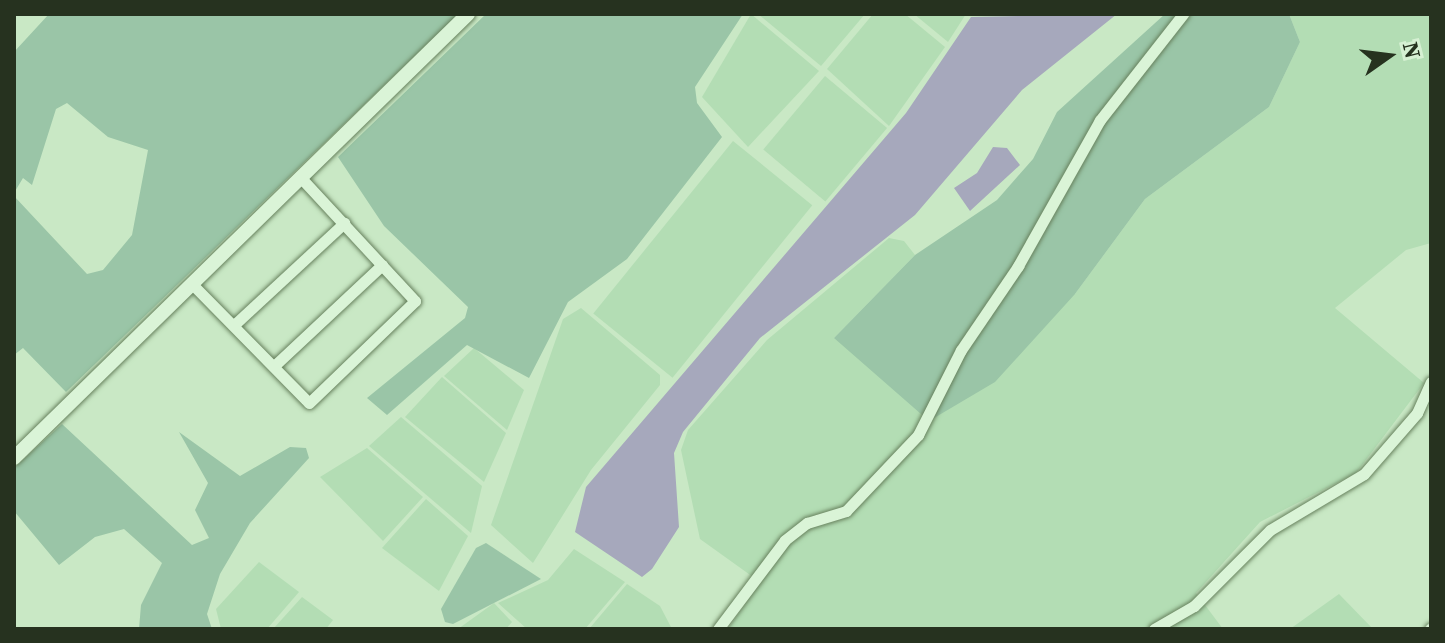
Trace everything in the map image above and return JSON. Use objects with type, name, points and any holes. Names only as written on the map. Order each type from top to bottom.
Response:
[{"type":"street","points":[[14,458],[468,14]]},
{"type":"street","points":[[718,629],[785,540],[807,523],[846,511],[918,435],[1100,120],[1183,14]]},
{"type":"street","points":[[193,285],[235,324],[309,403],[415,301],[302,179]]},
{"type":"street","points":[[235,324],[344,223]]},
{"type":"street","points":[[274,366],[382,265]]},
{"type":"street","points":[[1154,629],[1194,606],[1270,530],[1364,474],[1417,413],[1431,382]]},
{"type":"green space","points":[[49,14],[457,15],[66,392],[23,348],[14,355],[14,196],[87,274],[103,270],[132,235],[148,150],[108,137],[67,103],[56,109],[32,185],[23,178],[14,193],[14,52]]},
{"type":"green space","points":[[486,14],[743,14],[695,87],[697,103],[722,137],[627,259],[568,302],[529,378],[467,345],[387,415],[367,398],[465,318],[468,307],[384,226],[338,157]]},
{"type":"green space","points":[[751,14],[819,71],[748,147],[702,97]]},
{"type":"green space","points":[[758,14],[865,14],[821,66]]},
{"type":"green space","points":[[873,14],[905,14],[945,47],[889,126],[827,69]]},
{"type":"green space","points":[[914,14],[966,14],[948,42]]},
{"type":"green space","points":[[1165,14],[1289,14],[1300,42],[1269,107],[1145,199],[1075,294],[995,382],[929,421],[834,338],[915,255],[997,200],[1033,159],[1057,112]]},
{"type":"green space","points":[[1289,14],[1431,14],[1431,243],[1406,250],[1335,308],[1424,383],[1356,473],[1260,522],[1196,593],[1223,629],[728,629],[760,582],[700,539],[681,450],[688,430],[767,340],[889,238],[904,241],[915,255],[834,338],[1075,294],[1145,199],[1269,107],[1300,42]]},
{"type":"green space","points":[[825,76],[887,128],[825,202],[763,150]]},
{"type":"green space","points":[[733,141],[812,205],[673,378],[593,314]]},
{"type":"green space","points":[[581,308],[660,375],[660,385],[591,470],[533,563],[491,525],[563,319]]},
{"type":"green space","points":[[474,348],[524,390],[507,430],[444,376]]},
{"type":"green space","points":[[442,377],[506,433],[484,482],[405,417]]},
{"type":"green space","points":[[401,417],[482,486],[471,533],[369,446]]},
{"type":"green space","points":[[62,424],[192,545],[209,538],[195,510],[208,483],[179,432],[240,476],[290,447],[306,448],[309,458],[250,523],[220,574],[207,614],[212,629],[139,629],[141,605],[162,563],[124,529],[95,537],[59,565],[14,511],[14,468]]},
{"type":"green space","points":[[367,448],[423,497],[383,541],[320,477]]},
{"type":"green space","points":[[426,499],[468,536],[439,591],[382,548]]},
{"type":"green space","points":[[486,543],[541,579],[453,624],[445,622],[441,609],[476,548]]},
{"type":"green space","points":[[574,549],[625,582],[585,629],[527,629],[498,603],[548,580]]},
{"type":"green space","points":[[259,562],[299,592],[267,629],[221,629],[216,609]]},
{"type":"green space","points":[[627,584],[660,606],[672,629],[589,629]]},
{"type":"green space","points":[[1339,594],[1373,629],[1290,629]]},
{"type":"green space","points":[[302,597],[333,620],[326,629],[273,629]]},
{"type":"green space","points":[[494,603],[512,622],[506,629],[458,629]]},
{"type":"water","points":[[1117,14],[1022,90],[915,215],[760,338],[683,432],[674,453],[679,527],[652,569],[642,577],[575,532],[586,487],[906,113],[971,17]]},
{"type":"water","points":[[993,147],[1007,148],[1020,165],[970,211],[954,188],[977,173]]}]
